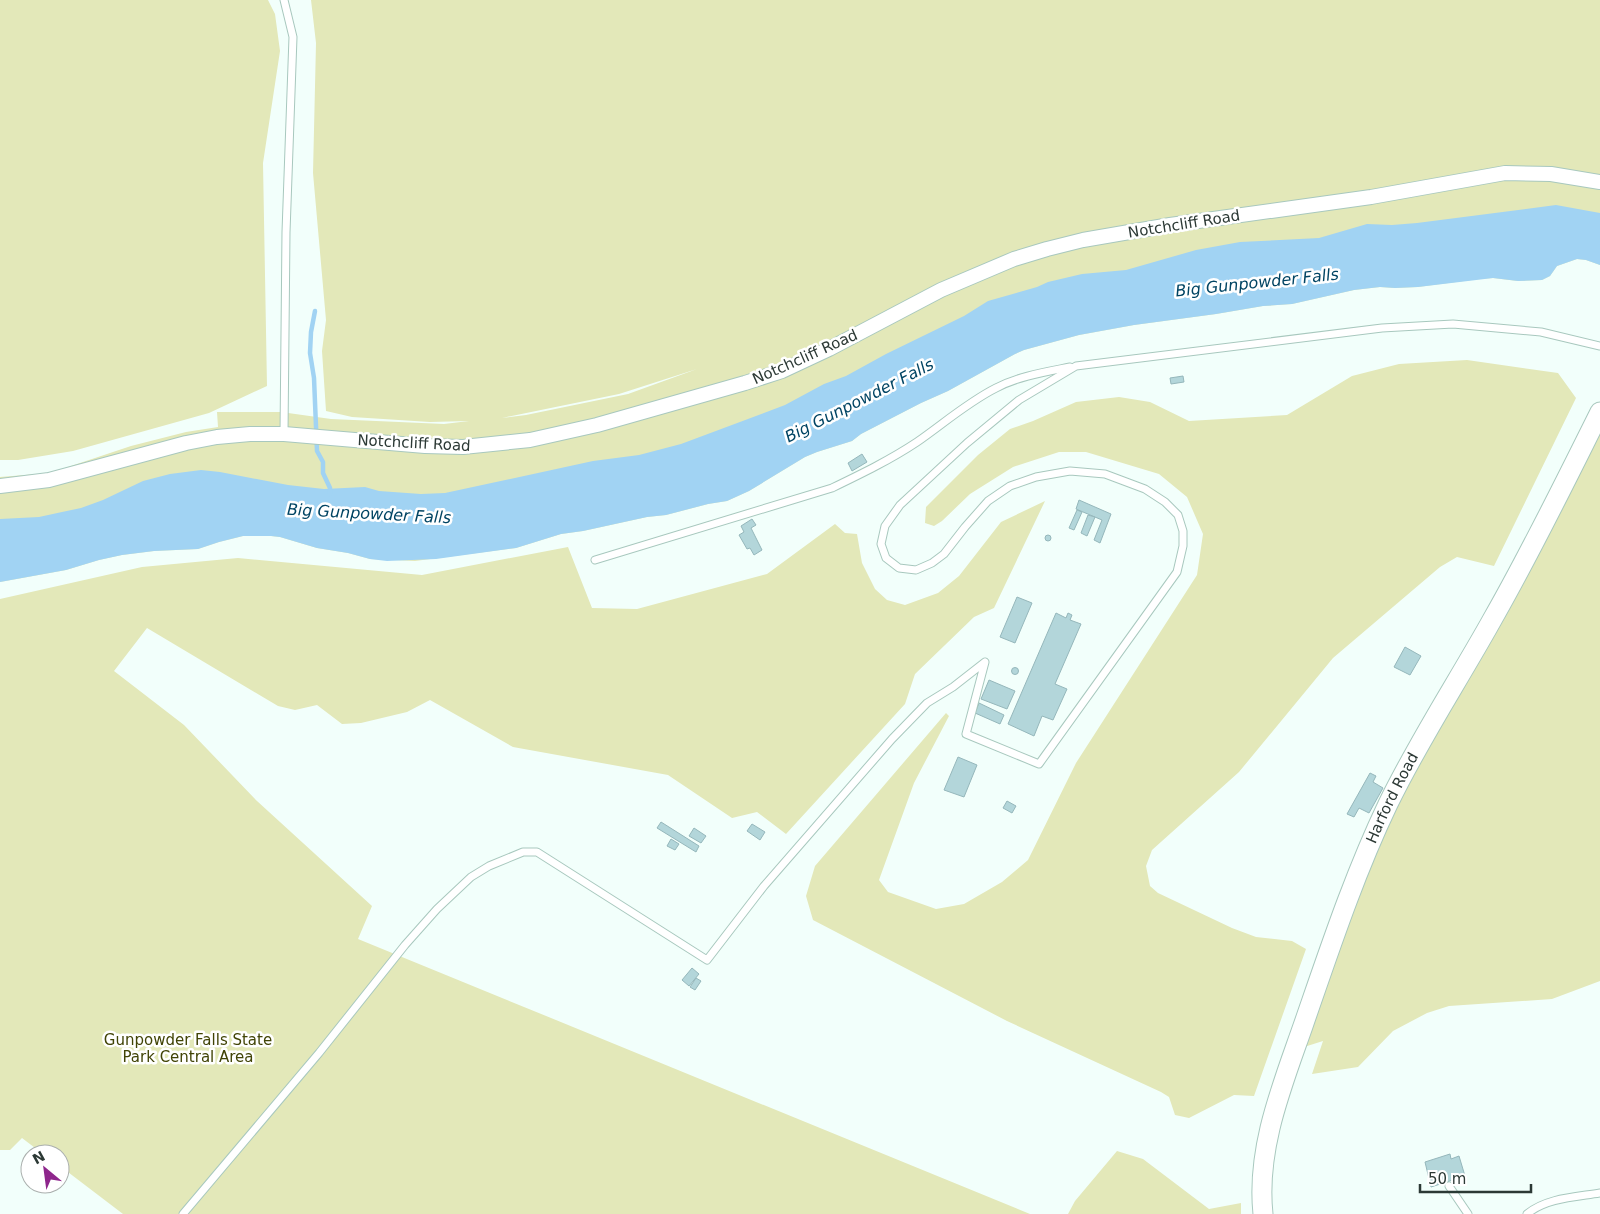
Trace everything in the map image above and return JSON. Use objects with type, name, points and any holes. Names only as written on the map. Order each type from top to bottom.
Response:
[{"type":"main road","name":"Harford Road","points":[[1263,1214],[1261,1199],[1265,1152],[1283,1085],[1372,837],[1402,776],[1531,549],[1600,412]]},
{"type":"street","name":"Notchcliff Road","points":[[0,486],[50,480],[186,443],[217,437],[250,434],[284,434],[425,446],[463,447],[530,440],[597,425],[746,383],[782,370],[829,349],[942,290],[981,273],[1022,257],[1083,240],[1170,225],[1371,197],[1505,173],[1551,174],[1600,182]]},
{"type":"lane","points":[[284,0],[293,38],[286,232],[284,434]]},
{"type":"lane","points":[[595,560],[832,488],[865,472],[916,442],[997,387],[1030,375],[1076,366],[1382,328],[1453,324],[1541,332],[1600,346]]},
{"type":"lane","points":[[183,1214],[319,1052],[405,945],[454,892],[470,877],[489,866],[523,852],[537,852],[707,960],[764,886],[892,739],[927,703],[953,687],[985,662],[966,734],[1039,764],[1177,572],[1183,546],[1183,531],[1178,515],[1165,502],[1145,489],[1105,474],[1070,471],[1036,477],[1010,486],[988,501],[944,554],[932,563],[916,570],[899,568],[886,558],[881,544],[885,526],[900,505],[1019,400],[1076,366]]},
{"type":"lane","points":[[1449,1186],[1468,1214]]},
{"type":"lane","points":[[1527,1214],[1539,1206],[1600,1193]]},
{"type":"green space","points":[[0,0],[268,0],[275,14],[280,51],[263,163],[267,386],[209,413],[73,451],[18,460],[0,460]]},
{"type":"green space","points":[[311,0],[1600,0],[1600,265],[1577,259],[1557,266],[1550,276],[1542,280],[1518,281],[1493,278],[1418,287],[1380,287],[1354,290],[1292,304],[1263,306],[1079,335],[1015,354],[948,391],[861,434],[852,441],[805,457],[749,491],[727,501],[666,515],[561,534],[516,548],[415,561],[370,559],[317,548],[280,537],[243,536],[198,549],[122,555],[66,570],[0,582],[0,477],[50,473],[131,446],[186,432],[218,427],[217,412],[281,412],[331,419],[444,424],[469,421],[430,422],[352,417],[326,411],[322,351],[326,320],[313,173],[316,43]],"holes":[[[697,369],[628,394],[526,415],[502,418],[619,394]]]},
{"type":"green space","points":[[1467,360],[1558,373],[1576,398],[1494,566],[1457,557],[1440,567],[1333,658],[1239,772],[1152,850],[1146,866],[1150,886],[1158,893],[1232,928],[1256,937],[1292,941],[1306,949],[1254,1096],[1234,1095],[1189,1118],[1175,1115],[1169,1097],[1161,1092],[1007,1021],[813,920],[806,896],[815,866],[946,713],[949,716],[914,783],[879,880],[888,892],[936,909],[964,904],[1002,882],[1028,860],[1076,763],[1197,575],[1203,534],[1187,497],[1159,474],[1086,452],[1059,452],[1013,467],[970,494],[942,521],[934,526],[925,523],[926,507],[978,455],[1010,429],[1076,402],[1119,397],[1150,402],[1189,421],[1287,415],[1352,376],[1399,364]]},
{"type":"green space","points":[[1600,433],[1600,981],[1552,999],[1449,1006],[1427,1013],[1393,1031],[1358,1067],[1312,1074],[1323,1041],[1304,1047],[1348,920],[1391,814],[1538,552]]},
{"type":"green space","name":"Gunpowder Falls State Park Central Area","points":[[1045,501],[994,608],[974,617],[915,674],[905,704],[786,834],[757,812],[732,818],[668,775],[513,747],[430,700],[407,712],[361,723],[342,724],[317,705],[295,710],[278,706],[147,628],[114,671],[184,725],[257,801],[372,906],[358,939],[1030,1214],[123,1214],[70,1174],[70,1144],[30,1144],[22,1138],[10,1150],[0,1150],[0,599],[142,567],[238,558],[422,575],[568,547],[592,608],[637,609],[767,574],[835,524],[845,533],[857,534],[862,563],[875,589],[887,600],[905,605],[938,593],[959,576],[1001,522]]},
{"type":"green space","points":[[1117,1151],[1143,1159],[1209,1209],[1241,1203],[1241,1214],[1068,1214],[1075,1201]]},
{"type":"water","name":"Big Gunpowder Falls","points":[[1556,205],[1600,213],[1600,265],[1577,259],[1557,266],[1550,276],[1542,280],[1518,281],[1493,278],[1418,287],[1380,287],[1354,290],[1292,304],[1263,306],[1079,335],[1015,354],[948,391],[861,434],[852,441],[805,457],[749,491],[727,501],[666,515],[561,534],[516,548],[436,559],[387,561],[370,559],[317,548],[280,537],[243,536],[198,549],[122,555],[66,570],[0,582],[0,519],[39,517],[81,508],[143,481],[170,474],[201,470],[288,485],[324,489],[365,487],[379,491],[421,494],[445,493],[593,461],[639,455],[681,444],[785,405],[964,316],[988,301],[1048,282],[1082,274],[1126,270],[1196,250],[1240,242],[1319,238],[1367,224],[1417,223]]},
{"type":"building","points":[[1183,376],[1184,382],[1171,384],[1170,378]]},
{"type":"building","points":[[862,454],[867,462],[852,471],[848,463]]},
{"type":"building","points":[[1079,500],[1111,514],[1100,543],[1094,540],[1102,520],[1076,509]]},
{"type":"building","points":[[1077,510],[1082,512],[1074,530],[1069,528]]},
{"type":"building","points":[[1088,515],[1095,517],[1087,536],[1081,533]]},
{"type":"building","points":[[752,519],[756,525],[751,528],[762,550],[754,555],[750,548],[747,549],[739,535],[744,532],[741,526]]},
{"type":"building","points":[[1048,535],[1051,538],[1048,541],[1045,538]]},
{"type":"building","points":[[1017,597],[1032,603],[1015,643],[1000,637]]},
{"type":"building","points":[[1056,613],[1066,618],[1068,613],[1072,615],[1070,620],[1081,624],[1055,684],[1067,689],[1053,720],[1042,716],[1034,736],[1008,724]]},
{"type":"building","points":[[1405,647],[1421,656],[1410,675],[1394,667]]},
{"type":"building","points":[[1015,668],[1018,671],[1015,674],[1012,671]]},
{"type":"building","points":[[989,680],[1015,691],[1007,709],[981,699]]},
{"type":"building","points":[[979,703],[1004,715],[1000,724],[975,713]]},
{"type":"building","points":[[958,757],[977,765],[964,797],[944,790]]},
{"type":"building","points":[[1370,773],[1376,776],[1373,782],[1383,788],[1369,813],[1359,808],[1354,817],[1347,814]]},
{"type":"building","points":[[1007,801],[1016,806],[1012,813],[1003,808]]},
{"type":"building","points":[[661,822],[699,846],[696,852],[657,828]]},
{"type":"building","points":[[752,824],[765,832],[760,840],[747,831]]},
{"type":"building","points":[[694,828],[706,836],[701,843],[689,836]]},
{"type":"building","points":[[671,839],[679,844],[675,850],[667,846]]},
{"type":"building","points":[[692,968],[699,974],[689,986],[682,980]]},
{"type":"building","points":[[696,978],[701,981],[695,990],[690,987]]},
{"type":"building","points":[[1450,1154],[1451,1159],[1459,1156],[1465,1176],[1431,1187],[1425,1162]]},
{"type":"waterway","name":"Big Gunpowder Falls","points":[[315,311],[310,353],[314,378],[317,451],[323,462],[323,473],[330,488],[330,494]]}]
